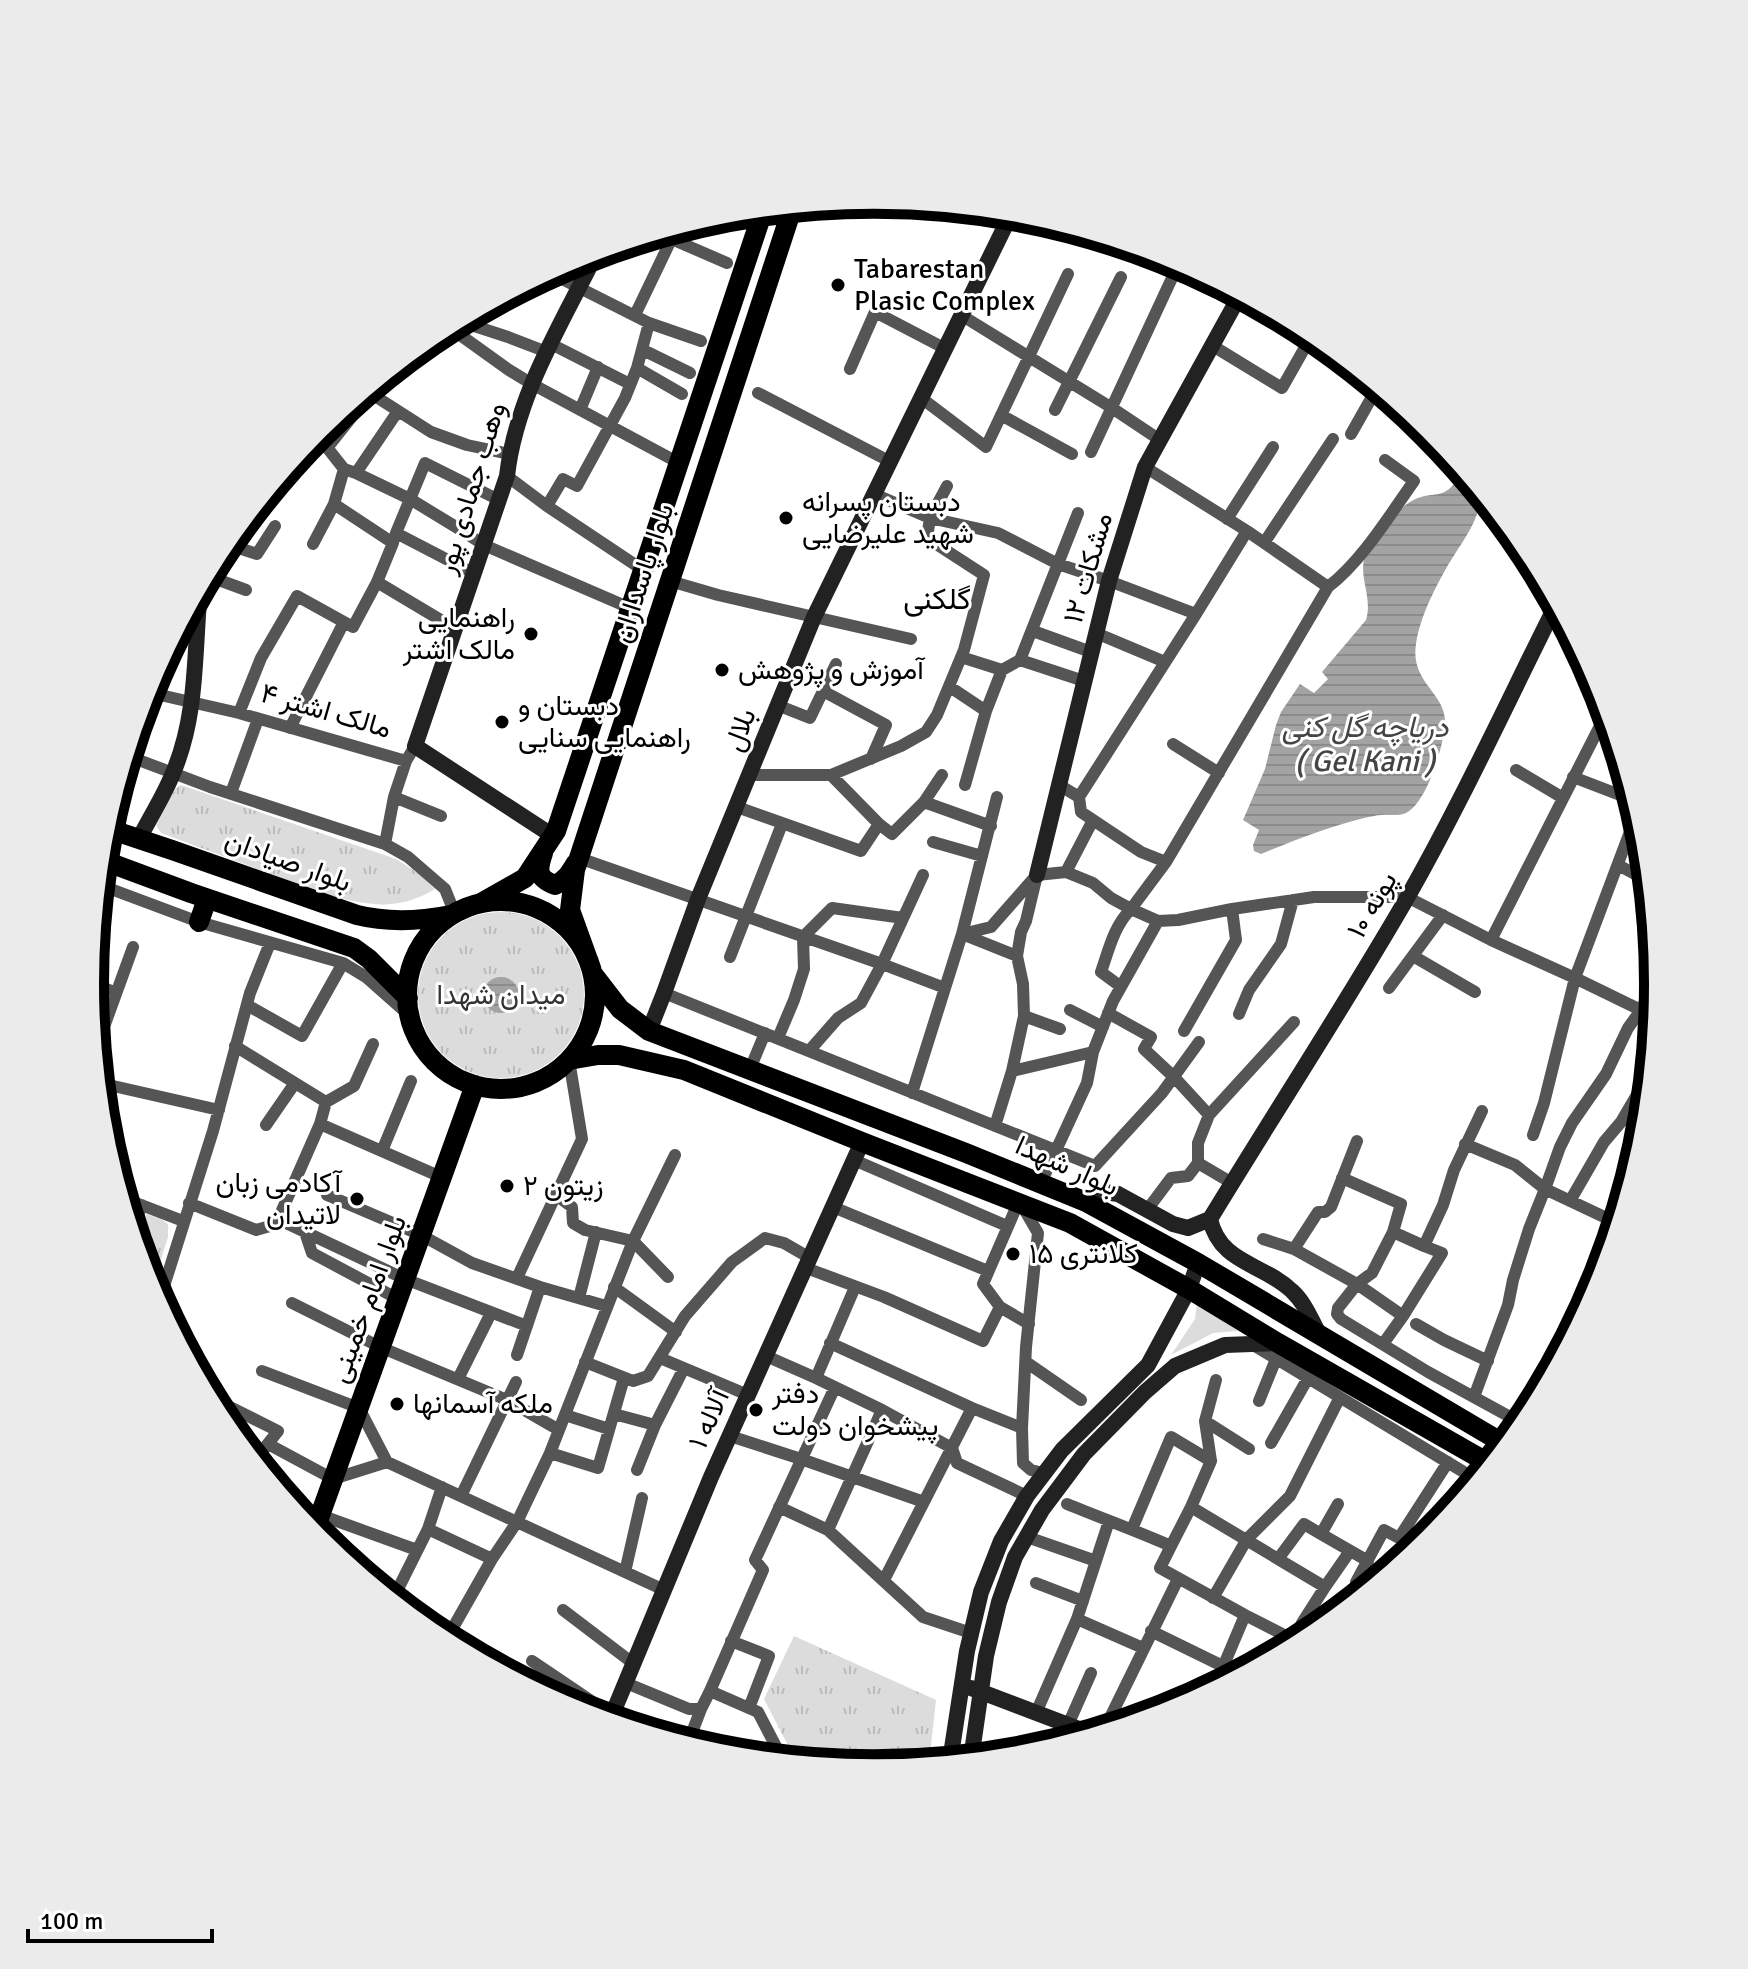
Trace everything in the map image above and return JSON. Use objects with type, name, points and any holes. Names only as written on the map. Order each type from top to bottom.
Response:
[{"type":"main road","name":"بلوار پاسداران","points":[[590,966],[570,910],[575,870],[789,219]]},
{"type":"main road","name":"بلوار پاسداران","points":[[481,903],[525,878],[548,844],[679,463],[753,224]]},
{"type":"main road","name":"بلوار صیادان","points":[[119,832],[368,918],[410,921],[455,914]]},
{"type":"main road","points":[[548,844],[539,865],[539,874],[546,881],[555,885],[569,876],[579,858]]},
{"type":"main road","points":[[114,865],[348,955],[369,959],[409,1007]]},
{"type":"main road","points":[[199,922],[207,899]]},
{"type":"main road","points":[[517,902],[552,915],[578,941],[590,966],[595,993],[594,1011],[580,1046],[569,1060],[547,1077],[521,1087],[503,1089],[475,1085],[451,1074],[424,1049],[415,1033],[409,1007],[411,971],[422,945],[433,931],[455,914],[481,903],[517,902]]},
{"type":"main road","points":[[348,955],[368,942],[372,935],[368,918]]},
{"type":"main road","name":"بلوار شهدا","points":[[590,966],[620,1009],[649,1031],[1086,1202],[1198,1263],[1495,1439]]},
{"type":"main road","name":"بلوار شهدا","points":[[569,1060],[619,1055],[684,1070],[858,1151],[1019,1201],[1070,1223],[1189,1289],[1277,1351],[1480,1459]]},
{"type":"main road","name":"بلوار امام خمینی","points":[[319,1518],[475,1085]]},
{"type":"street","name":"بلال","points":[[649,1031],[698,899],[814,617],[1005,226]]},
{"type":"street","points":[[675,241],[727,263]]},
{"type":"street","points":[[635,315],[662,245]]},
{"type":"street","name":"وهب جمادی پور","points":[[415,746],[507,476],[517,421],[588,270]]},
{"type":"street","points":[[920,397],[986,447],[1068,274]]},
{"type":"street","points":[[1091,452],[1173,275]]},
{"type":"street","points":[[1055,410],[1121,277]]},
{"type":"street","points":[[564,280],[649,323],[701,341]]},
{"type":"street","name":"مشکات ۱۲","points":[[1037,875],[1109,581],[1145,467],[1235,305]]},
{"type":"street","points":[[850,369],[875,312],[944,348]]},
{"type":"street","points":[[961,315],[1160,440]]},
{"type":"street","points":[[547,506],[563,479],[577,486],[625,398],[643,350],[649,323]]},
{"type":"street","points":[[472,328],[549,348],[598,367],[630,384]]},
{"type":"street","points":[[465,332],[509,370],[679,463]]},
{"type":"street","points":[[1213,346],[1282,388],[1305,347]]},
{"type":"street","points":[[643,350],[690,373]]},
{"type":"street","points":[[580,410],[598,367]]},
{"type":"street","points":[[637,368],[682,394]]},
{"type":"street","points":[[758,393],[889,461]]},
{"type":"street","points":[[377,397],[431,432],[467,445],[509,454]]},
{"type":"street","points":[[1351,434],[1372,397]]},
{"type":"street","points":[[313,544],[350,471],[398,411]]},
{"type":"street","points":[[1001,415],[1072,454]]},
{"type":"street","points":[[327,448],[339,431]]},
{"type":"street","points":[[1264,543],[1333,439]]},
{"type":"street","points":[[325,446],[350,471],[410,499],[484,545],[630,608]]},
{"type":"street","points":[[1227,519],[1273,447]]},
{"type":"street","points":[[1120,986],[1101,972],[1114,931],[1166,862],[1328,587],[1340,578],[1365,548],[1414,481],[1385,460]]},
{"type":"street","points":[[239,713],[261,658],[297,596],[353,627],[377,582],[425,463],[499,500]]},
{"type":"street","points":[[1145,467],[1247,531],[1328,587]]},
{"type":"street","points":[[507,476],[643,570]]},
{"type":"street","points":[[750,775],[831,775],[901,746],[926,732],[950,687],[984,575],[927,538],[930,518],[947,486]]},
{"type":"street","points":[[874,494],[930,518],[998,533],[1058,564],[1196,614]]},
{"type":"street","points":[[334,504],[394,538],[473,573]]},
{"type":"street","points":[[965,785],[986,711],[1002,670],[1020,660],[1078,513]]},
{"type":"street","points":[[240,549],[257,554],[275,526]]},
{"type":"street","points":[[1166,862],[1141,852],[1081,812],[1079,797],[1247,531]]},
{"type":"street","points":[[219,580],[246,590]]},
{"type":"street","points":[[670,581],[911,639]]},
{"type":"street","points":[[377,582],[454,628]]},
{"type":"street","points":[[139,839],[174,772],[187,729],[193,702],[198,615]]},
{"type":"street","name":"پونه ۱۰","points":[[1210,1219],[1353,990],[1407,897],[1550,617]]},
{"type":"street","points":[[290,728],[344,622]]},
{"type":"street","points":[[1033,631],[1091,652]]},
{"type":"street","points":[[1096,633],[1165,662]]},
{"type":"street","points":[[961,657],[1002,670]]},
{"type":"street","points":[[1020,660],[1084,681]]},
{"type":"street","points":[[777,705],[810,718],[836,664]]},
{"type":"street","points":[[950,687],[986,711]]},
{"type":"street","points":[[823,691],[886,725],[871,759]]},
{"type":"street","name":"مالک اشتر ۴","points":[[161,695],[239,713],[406,761],[415,746],[548,844]]},
{"type":"street","points":[[231,793],[258,719]]},
{"type":"street","points":[[1491,940],[1599,727]]},
{"type":"street","points":[[1173,744],[1219,773]]},
{"type":"street","points":[[138,759],[385,844],[408,857],[445,889],[455,914]]},
{"type":"street","points":[[385,844],[394,797],[406,761]]},
{"type":"street","points":[[1516,770],[1563,798]]},
{"type":"street","points":[[831,775],[892,834],[924,802],[942,775]]},
{"type":"street","points":[[1573,777],[1620,795]]},
{"type":"street","points":[[1059,785],[1079,797]]},
{"type":"street","points":[[394,797],[441,816]]},
{"type":"street","points":[[912,1093],[962,934],[997,797]]},
{"type":"street","points":[[924,802],[991,826]]},
{"type":"street","points":[[737,807],[861,851],[879,824]]},
{"type":"street","points":[[1066,872],[1093,820]]},
{"type":"street","points":[[730,957],[782,824]]},
{"type":"street","points":[[1533,1135],[1575,978],[1629,835]]},
{"type":"street","points":[[933,842],[982,856]]},
{"type":"street","points":[[579,858],[945,988]]},
{"type":"street","points":[[1618,865],[1635,874]]},
{"type":"street","points":[[962,934],[991,927],[1037,875],[1066,872],[1093,883],[1111,898],[1158,921],[1325,896],[1407,897],[1641,1010]]},
{"type":"street","points":[[809,1051],[838,1018],[861,1003],[923,875]]},
{"type":"street","points":[[995,1126],[1012,1071],[1024,1016],[1023,984],[1017,956],[1037,875]]},
{"type":"street","points":[[111,889],[199,922],[270,943],[348,955],[302,1036],[247,1005]]},
{"type":"street","points":[[1239,1014],[1249,990],[1281,944],[1293,900]]},
{"type":"street","points":[[778,1038],[804,969],[803,937],[832,908],[903,918]]},
{"type":"street","points":[[1184,1031],[1236,940],[1232,909]]},
{"type":"street","points":[[1389,988],[1443,915]]},
{"type":"street","points":[[1041,1183],[1087,1083],[1093,1052],[1120,986],[1158,921]]},
{"type":"street","points":[[962,934],[1017,956]]},
{"type":"street","points":[[165,1283],[219,1110],[247,1005],[270,943]]},
{"type":"street","points":[[106,1022],[133,947]]},
{"type":"street","points":[[1413,956],[1475,992]]},
{"type":"street","points":[[104,988],[116,993]]},
{"type":"street","points":[[664,993],[1095,1166],[1175,1078],[1199,1042]]},
{"type":"street","points":[[1474,1397],[1508,1305],[1529,1229],[1560,1147],[1572,1123],[1606,1074],[1628,1028],[1643,1006]]},
{"type":"street","points":[[1070,1010],[1103,1027]]},
{"type":"street","points":[[1108,1013],[1151,1037],[1144,1049],[1209,1115]]},
{"type":"street","points":[[1024,1016],[1060,1029]]},
{"type":"street","points":[[1147,1210],[1171,1178],[1188,1176],[1198,1163],[1198,1143],[1209,1115],[1294,1022]]},
{"type":"street","points":[[750,1069],[765,1033]]},
{"type":"street","points":[[276,1224],[320,1124],[326,1102],[354,1086],[373,1044]]},
{"type":"street","points":[[235,1046],[326,1102]]},
{"type":"street","points":[[1012,1071],[1093,1052]]},
{"type":"street","points":[[517,1278],[582,1139],[569,1060]]},
{"type":"street","points":[[382,1151],[411,1081]]},
{"type":"street","points":[[266,1125],[295,1083]]},
{"type":"street","points":[[111,1086],[219,1110]]},
{"type":"street","points":[[1570,1201],[1604,1142],[1635,1098]]},
{"type":"street","points":[[1424,1246],[1465,1144],[1482,1111]]},
{"type":"street","points":[[320,1124],[441,1177]]},
{"type":"street","points":[[1294,1249],[1318,1212],[1325,1212],[1331,1207],[1357,1141]]},
{"type":"street","points":[[1465,1144],[1515,1165],[1545,1189],[1607,1218]]},
{"type":"street","points":[[858,1151],[1007,1226]]},
{"type":"street","name":"آلاله ۱","points":[[615,1710],[730,1436],[858,1151]]},
{"type":"street","points":[[453,1629],[517,1522],[550,1453],[633,1241],[675,1155]]},
{"type":"street","points":[[1198,1163],[1232,1183]]},
{"type":"street","points":[[1342,1178],[1401,1204],[1393,1232],[1372,1273],[1357,1284],[1338,1308],[1337,1314],[1510,1417]]},
{"type":"street","points":[[1086,1202],[1105,1192],[1118,1194],[1173,1224],[1188,1228],[1210,1219],[1220,1245],[1291,1290],[1303,1303],[1319,1334]]},
{"type":"street","points":[[327,1195],[421,1235],[472,1263],[606,1306]]},
{"type":"street","points":[[556,1195],[572,1207],[573,1223],[585,1230],[633,1241],[668,1277]]},
{"type":"street","points":[[1019,1201],[983,1284],[1000,1307],[1029,1324]]},
{"type":"street","points":[[1019,1201],[1038,1233],[1026,1362],[1023,1463],[1031,1470],[1043,1473]]},
{"type":"street","points":[[136,1203],[183,1221]]},
{"type":"street","points":[[189,1203],[256,1230],[284,1222],[405,1279],[527,1326]]},
{"type":"street","points":[[139,1213],[142,1205]]},
{"type":"street","points":[[833,1207],[988,1271]]},
{"type":"street","points":[[305,1232],[312,1253],[398,1299]]},
{"type":"street","points":[[579,1298],[596,1232]]},
{"type":"street","points":[[1383,1344],[1442,1253],[1393,1232]]},
{"type":"street","points":[[585,1362],[633,1381],[648,1376],[685,1316],[732,1262],[765,1238],[784,1243],[808,1263],[855,1287],[983,1341],[1000,1307]]},
{"type":"street","points":[[1263,1239],[1294,1249],[1357,1284],[1403,1316]]},
{"type":"street","points":[[952,1750],[971,1633],[981,1592],[1001,1541],[1027,1496],[1062,1450],[1148,1365],[1189,1289],[1198,1263]]},
{"type":"street","points":[[517,1355],[540,1287]]},
{"type":"street","points":[[614,1287],[676,1332]]},
{"type":"street","points":[[816,1378],[855,1287]]},
{"type":"street","points":[[292,1303],[380,1347],[507,1400],[559,1430]]},
{"type":"street","points":[[458,1379],[491,1313]]},
{"type":"street","points":[[1416,1324],[1488,1361]]},
{"type":"street","points":[[830,1343],[1022,1428]]},
{"type":"street","points":[[972,1748],[986,1656],[999,1602],[1015,1557],[1042,1510],[1079,1460],[1145,1392],[1175,1366],[1225,1345],[1249,1343],[1277,1351],[1308,1378],[1468,1474]]},
{"type":"street","points":[[1259,1401],[1277,1351]]},
{"type":"street","points":[[766,1356],[882,1410],[952,1448],[957,1463],[1027,1496]]},
{"type":"street","points":[[660,1358],[748,1395]]},
{"type":"street","points":[[1026,1362],[1081,1400]]},
{"type":"street","points":[[637,1470],[655,1425],[684,1368]]},
{"type":"street","points":[[262,1371],[359,1408],[387,1462],[664,1590]]},
{"type":"street","points":[[550,1453],[598,1468],[624,1378]]},
{"type":"street","points":[[1271,1443],[1308,1378]]},
{"type":"street","points":[[1216,1380],[1205,1421],[1211,1461],[1160,1568],[1282,1637]]},
{"type":"street","points":[[461,1496],[516,1382]]},
{"type":"street","points":[[692,1732],[763,1570],[755,1560],[835,1387]]},
{"type":"street","points":[[1213,1598],[1247,1539],[1290,1496],[1340,1397]]},
{"type":"street","points":[[231,1408],[278,1431],[262,1451]]},
{"type":"street","points":[[884,1580],[972,1408]]},
{"type":"street","points":[[828,1530],[882,1410]]},
{"type":"street","points":[[614,1414],[655,1425]]},
{"type":"street","points":[[565,1415],[609,1429]]},
{"type":"street","points":[[1205,1421],[1249,1449]]},
{"type":"street","points":[[730,1436],[924,1502]]},
{"type":"street","points":[[1132,1529],[1171,1437],[1211,1461]]},
{"type":"street","points":[[268,1444],[333,1479],[387,1462]]},
{"type":"street","points":[[1356,1582],[1384,1530],[1399,1538],[1448,1462]]},
{"type":"street","points":[[398,1589],[428,1529],[442,1487]]},
{"type":"street","points":[[625,1572],[642,1498]]},
{"type":"street","points":[[1067,1504],[1171,1546]]},
{"type":"street","points":[[1321,1534],[1338,1504]]},
{"type":"street","points":[[779,1507],[828,1530],[923,1617],[971,1633]]},
{"type":"street","points":[[1191,1507],[1325,1587]]},
{"type":"street","points":[[1036,1713],[1077,1619],[1109,1521]]},
{"type":"street","points":[[1278,1559],[1304,1524],[1368,1561]]},
{"type":"street","points":[[328,1527],[417,1550]]},
{"type":"street","points":[[428,1529],[492,1559]]},
{"type":"street","points":[[1027,1537],[1096,1561]]},
{"type":"street","points":[[1301,1626],[1350,1551]]},
{"type":"street","points":[[1110,1717],[1178,1579]]},
{"type":"street","points":[[1036,1583],[1083,1601]]},
{"type":"street","points":[[563,1610],[634,1664]]},
{"type":"street","points":[[1223,1667],[1245,1615]]},
{"type":"street","points":[[1077,1619],[1143,1648]]},
{"type":"street","points":[[1151,1631],[1227,1669]]},
{"type":"street","points":[[731,1641],[769,1656],[749,1708]]},
{"type":"street","points":[[532,1661],[582,1697]]},
{"type":"street","points":[[1068,1725],[1091,1673]]},
{"type":"street","points":[[626,1683],[689,1709],[701,1709]]},
{"type":"street","points":[[962,1685],[1075,1728]]},
{"type":"street","points":[[710,1691],[758,1712],[777,1748]]},
{"type":"green space","points":[[181,785],[396,859],[435,889],[395,904],[356,902],[327,895],[161,833],[156,825],[175,789]]},
{"type":"green space","name":"میدان شهدا","points":[[501,912],[533,919],[559,937],[577,963],[584,995],[577,1027],[559,1053],[533,1071],[501,1078],[469,1071],[443,1053],[425,1027],[418,995],[425,963],[443,937],[469,919]]},
{"type":"green space","points":[[146,1214],[168,1224],[168,1237],[159,1267],[145,1232],[142,1223]]},
{"type":"green space","points":[[1197,1303],[1238,1331],[1213,1333],[1171,1355],[1195,1319]]},
{"type":"green space","points":[[794,1636],[936,1700],[930,1752],[874,1754],[790,1750],[764,1699]]},
{"type":"water","name":"دریاچه گل کنی ( Gel Kani )","points":[[1455,482],[1479,509],[1433,593],[1416,644],[1418,668],[1440,702],[1445,721],[1438,757],[1421,798],[1403,814],[1364,818],[1261,854],[1254,851],[1259,830],[1243,820],[1265,769],[1276,725],[1300,684],[1314,693],[1328,679],[1322,672],[1366,620],[1365,556],[1404,506],[1419,498],[1443,492]]},
{"type":"water","points":[[501,977],[514,982],[519,995],[514,1008],[501,1013],[488,1008],[483,995],[488,982]]},
{"type":"place","name":"Tabarestan Plasic Complex","points":[[838,285]]},
{"type":"place","name":"دبستان پسرانه شهید علیرضایی","points":[[786,518]]},
{"type":"place","name":"راهنمایی مالک اشتر","points":[[531,634]]},
{"type":"place","name":"آموزش و پژوهش","points":[[722,670]]},
{"type":"place","name":"دبستان و راهنمایی سنایی","points":[[502,722]]},
{"type":"place","name":"زیتون ۲","points":[[507,1186]]},
{"type":"place","name":"آکادمی زبان لاتیدان","points":[[357,1199]]},
{"type":"place","name":"کلانتری ۱۵","points":[[1013,1254]]},
{"type":"place","name":"ملکه آسمانها","points":[[397,1404]]},
{"type":"place","name":"دفتر پیشخوان دولت","points":[[756,1410]]},
{"type":"district","name":"گلکنی","points":[[937,599]]}]
